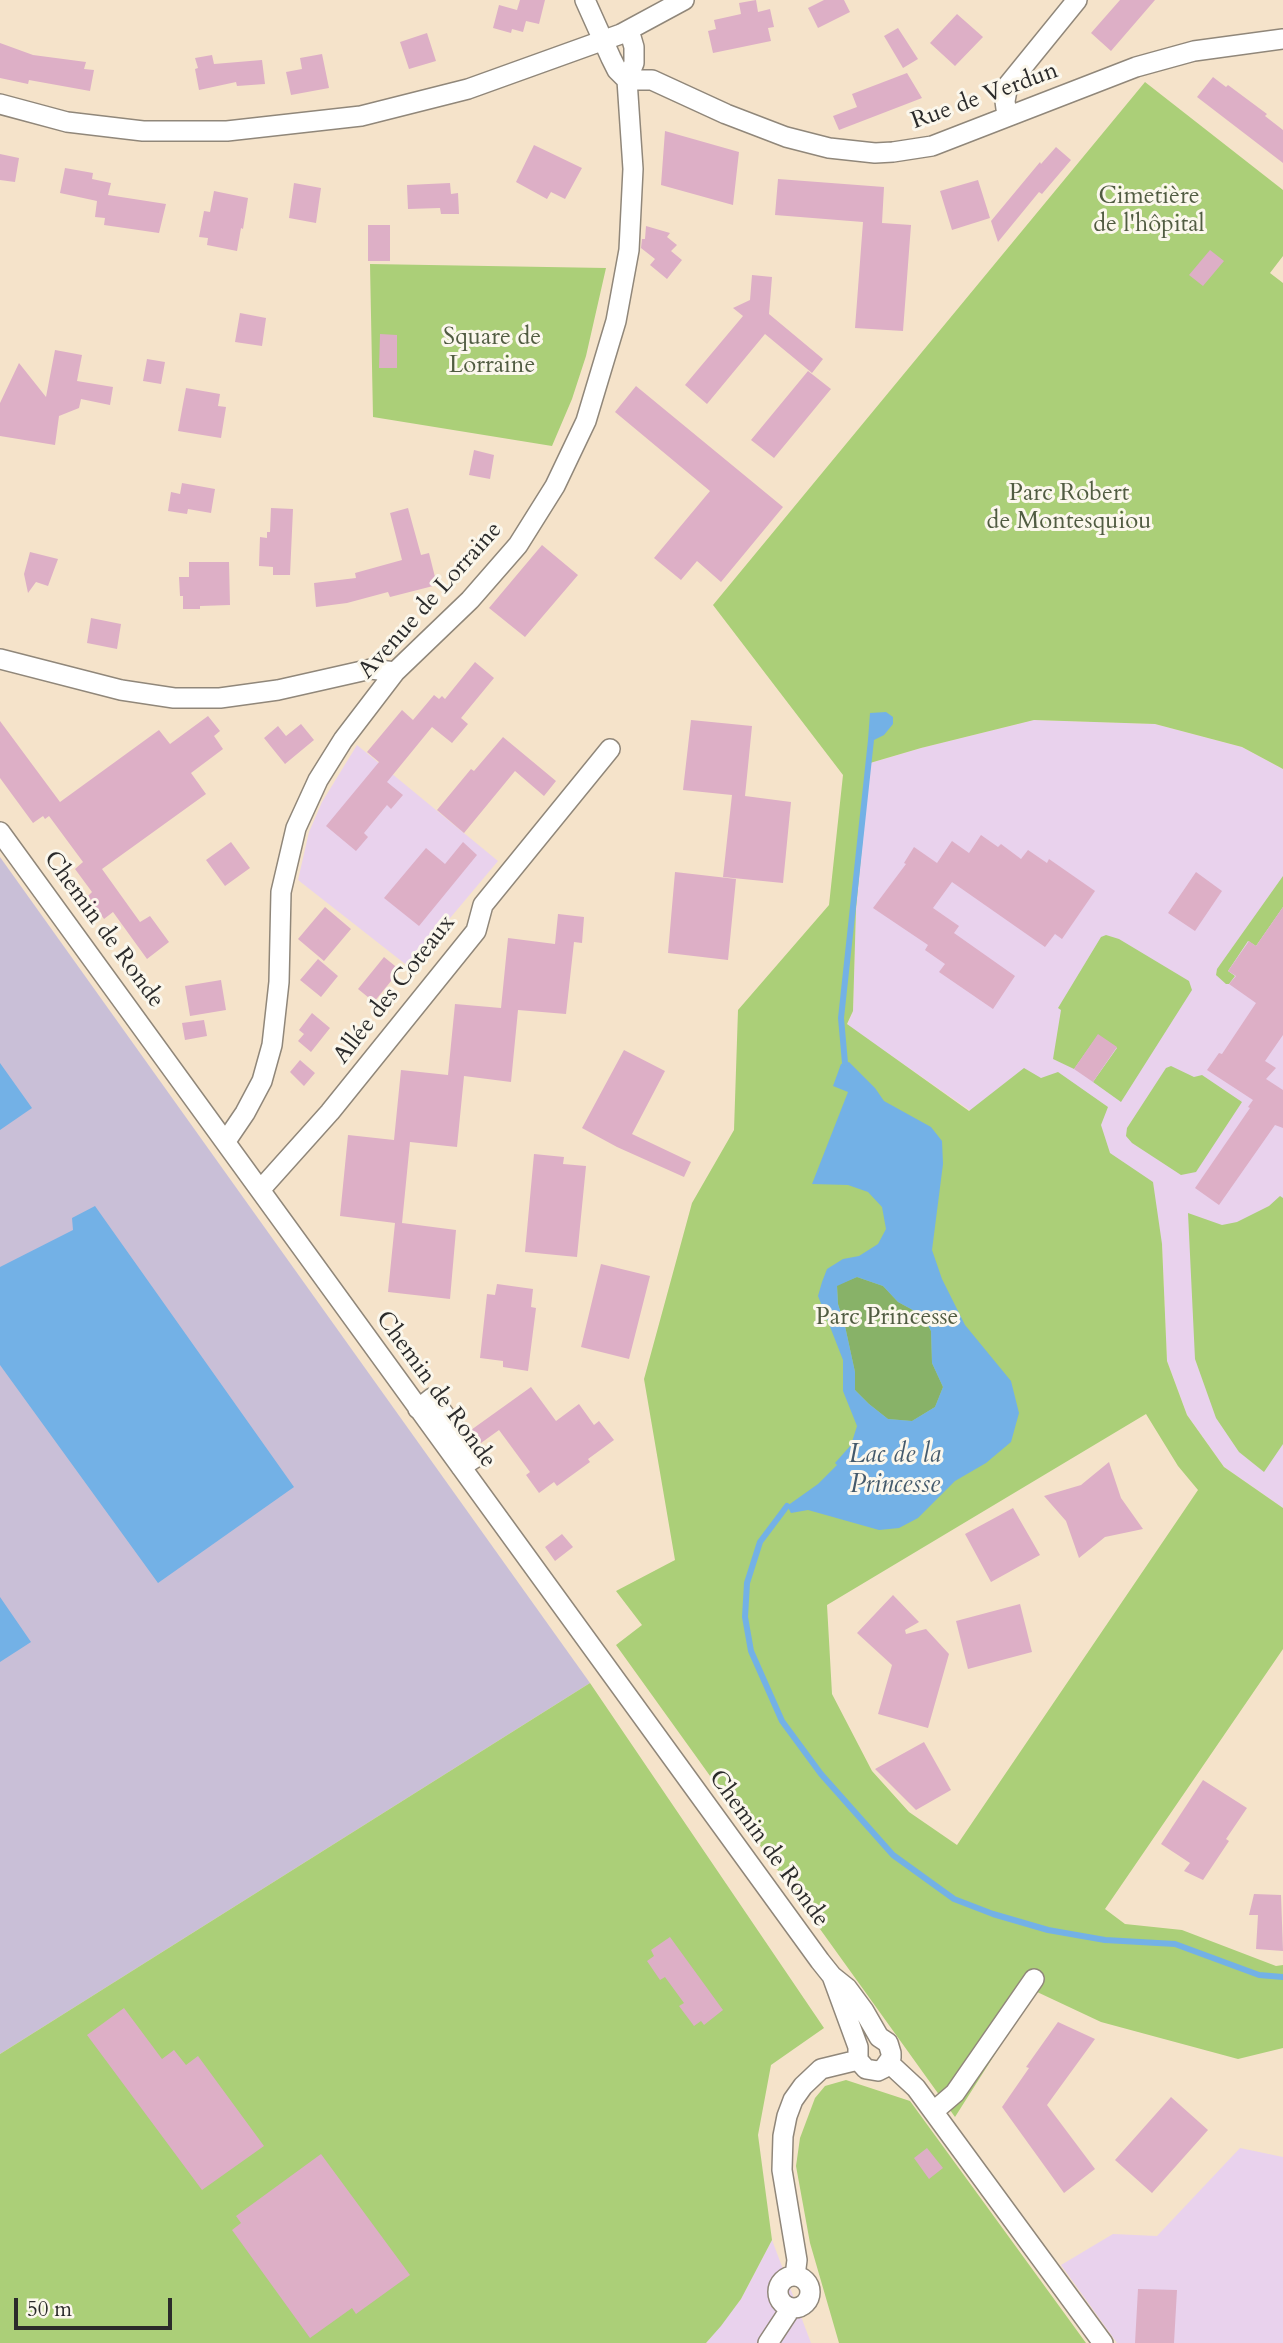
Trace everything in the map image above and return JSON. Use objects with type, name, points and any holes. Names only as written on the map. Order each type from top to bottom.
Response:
[{"type":"street","points":[[585,0],[617,70],[627,80],[634,63],[634,47],[629,30]]},
{"type":"street","points":[[0,104],[67,122],[144,131],[227,131],[362,116],[454,92],[604,40],[629,30],[684,0]]},
{"type":"street","points":[[1007,116],[1005,101],[1008,85],[1077,0]]},
{"type":"street","name":"Rue de Verdun","points":[[627,80],[652,80],[726,114],[786,137],[852,151],[915,151],[967,134],[1136,66],[1194,51],[1283,39]]},
{"type":"street","name":"Avenue de Lorraine","points":[[226,1141],[262,1081],[272,1045],[279,971],[281,892],[296,828],[318,780],[395,672],[470,600],[518,545],[555,486],[586,421],[616,321],[629,250],[633,169],[627,80]]},
{"type":"street","points":[[0,659],[121,690],[174,698],[220,698],[278,690],[371,669],[395,672]]},
{"type":"street","name":"Allée des Coteaux","points":[[261,1189],[330,1112],[477,930],[483,905],[610,749]]},
{"type":"street","name":"Chemin de Ronde","points":[[0,832],[832,1976],[847,1988],[879,2037],[884,2039],[890,2048],[889,2063],[916,2088],[934,2111],[1103,2343]]},
{"type":"street","name":"Chemin de Ronde","points":[[832,1976],[858,2053]]},
{"type":"street","points":[[934,2111],[955,2093],[1034,1979]]},
{"type":"street","points":[[768,2343],[791,2308],[806,2303],[810,2294],[808,2284],[800,2277],[794,2276],[797,2260],[782,2170],[787,2116],[793,2100],[803,2086],[821,2069],[858,2053],[867,2038],[879,2037]]},
{"type":"street","points":[[858,2053],[866,2069],[872,2071],[878,2071],[889,2063]]},
{"type":"shaded area","points":[[1034,720],[1155,724],[1242,747],[1283,769],[1283,1508],[1224,1467],[1187,1415],[1167,1361],[1162,1244],[847,1025],[853,1011],[856,909],[870,763]]},
{"type":"shaded area","points":[[357,745],[498,861],[409,967],[298,880],[309,832],[322,802]]},
{"type":"shaded area","points":[[0,857],[590,1683],[0,2054]]},
{"type":"shaded area","points":[[1240,2148],[1283,2157],[1283,2343],[1117,2343],[1061,2265],[1113,2234],[1157,2236]]},
{"type":"shaded area","points":[[772,2240],[811,2343],[706,2343],[741,2299]]},
{"type":"green space","name":"Parc Princesse","points":[[1145,82],[1283,190],[1283,256],[1270,273],[1283,283],[1283,769],[1242,747],[1155,724],[1034,720],[870,763],[856,909],[853,1011],[847,1024],[969,1111],[1024,1068],[1041,1078],[1058,1072],[1108,1107],[1101,1125],[1110,1153],[1153,1182],[1162,1244],[1167,1361],[1187,1415],[1224,1467],[1283,1508],[1283,1649],[1105,1909],[1125,1924],[1182,1930],[1276,1966],[1283,1965],[1283,2048],[1238,2059],[1101,2022],[1035,1991],[955,2117],[616,1645],[642,1625],[616,1591],[675,1560],[644,1379],[692,1203],[734,1130],[738,1010],[829,905],[843,775],[713,605]],"holes":[[[1146,1414],[1178,1466],[1198,1490],[957,1845],[909,1812],[872,1771],[832,1694],[827,1605]]]},
{"type":"green space","name":"Square de Lorraine","points":[[370,264],[606,268],[586,356],[552,446],[373,417]]},
{"type":"green space","points":[[1283,876],[1283,907],[1256,946],[1248,941],[1228,971],[1235,976],[1226,984],[1216,975],[1217,969]]},
{"type":"green space","points":[[1106,935],[1119,939],[1189,981],[1192,990],[1121,1102],[1093,1082],[1117,1048],[1098,1035],[1074,1069],[1053,1059],[1061,1010],[1058,1008],[1101,937]]},
{"type":"green space","points":[[1171,1066],[1194,1077],[1202,1075],[1242,1102],[1196,1172],[1181,1175],[1132,1143],[1126,1136],[1127,1128],[1166,1068]]},
{"type":"green space","points":[[1280,1196],[1283,1198],[1283,1444],[1264,1472],[1239,1452],[1216,1418],[1195,1359],[1188,1213],[1222,1225],[1237,1222],[1269,1206]]},
{"type":"green space","points":[[857,1277],[883,1286],[898,1302],[922,1315],[931,1331],[932,1363],[943,1387],[935,1407],[912,1421],[888,1419],[855,1390],[855,1372],[838,1304],[837,1285]]},
{"type":"green space","points":[[590,1683],[824,2028],[771,2065],[758,2135],[772,2240],[741,2299],[706,2343],[0,2343],[0,2054]]},
{"type":"green space","points":[[846,2080],[910,2101],[1086,2343],[839,2343],[810,2243],[796,2166],[800,2138],[815,2098],[825,2086]]},
{"type":"water","points":[[886,712],[893,717],[893,724],[884,735],[868,740],[870,713]]},
{"type":"water","name":"Lac de la Princesse","points":[[849,1062],[884,1101],[931,1127],[942,1141],[943,1164],[932,1250],[942,1279],[965,1325],[1011,1381],[1019,1413],[1011,1442],[986,1463],[955,1481],[918,1518],[899,1528],[879,1530],[808,1510],[791,1513],[787,1506],[818,1484],[837,1465],[835,1463],[851,1445],[857,1426],[843,1391],[843,1360],[818,1296],[822,1282],[827,1269],[843,1259],[859,1256],[878,1244],[886,1229],[882,1207],[868,1192],[848,1185],[812,1184],[848,1092],[833,1086],[841,1064]],"holes":[[[857,1277],[883,1286],[898,1302],[922,1315],[931,1331],[932,1363],[943,1387],[935,1407],[912,1421],[888,1419],[855,1390],[855,1372],[838,1304],[837,1286]]]},
{"type":"water","points":[[0,1063],[32,1108],[0,1130]]},
{"type":"water","points":[[95,1206],[294,1487],[158,1583],[0,1365],[0,1267],[73,1230],[72,1218]]},
{"type":"water","points":[[0,1597],[31,1642],[0,1662]]},
{"type":"building","points":[[520,0],[545,0],[539,24],[526,21],[523,32],[512,29],[511,33],[493,28],[499,5],[517,10]]},
{"type":"building","points":[[756,0],[758,12],[770,9],[774,27],[768,28],[771,41],[713,53],[708,31],[716,29],[714,20],[741,14],[739,3]]},
{"type":"building","points":[[824,0],[844,0],[850,12],[818,28],[808,8]]},
{"type":"building","points":[[1120,0],[1155,0],[1111,51],[1091,33]]},
{"type":"building","points":[[957,14],[983,37],[955,66],[930,43]]},
{"type":"building","points":[[898,28],[918,59],[903,68],[884,36]]},
{"type":"building","points":[[427,33],[436,61],[409,69],[400,42]]},
{"type":"building","points":[[0,43],[33,55],[86,62],[84,69],[94,70],[90,91],[29,80],[28,84],[0,78]]},
{"type":"building","points":[[322,54],[329,88],[291,95],[286,72],[302,69],[300,58]]},
{"type":"building","points":[[212,55],[214,64],[262,60],[265,84],[237,86],[236,82],[199,90],[195,58]]},
{"type":"building","points":[[907,73],[922,98],[839,130],[833,116],[857,107],[852,94]]},
{"type":"building","points":[[1213,77],[1267,114],[1265,116],[1283,130],[1283,163],[1197,97]]},
{"type":"building","points":[[665,131],[739,152],[733,205],[661,185]]},
{"type":"building","points":[[534,145],[582,168],[565,199],[551,192],[547,199],[516,182]]},
{"type":"building","points":[[1056,147],[1071,160],[1042,194],[1039,192],[998,242],[991,221],[1040,162],[1041,164]]},
{"type":"building","points":[[0,154],[19,158],[15,182],[0,180]]},
{"type":"building","points":[[65,168],[93,173],[92,179],[111,183],[108,195],[166,204],[159,233],[104,225],[105,218],[95,217],[97,201],[60,193]]},
{"type":"building","points":[[778,179],[884,187],[882,223],[911,225],[903,331],[855,328],[863,222],[775,215]]},
{"type":"building","points":[[978,180],[990,218],[952,230],[940,191]]},
{"type":"building","points":[[294,183],[321,188],[316,223],[289,218]]},
{"type":"building","points":[[450,183],[451,194],[458,193],[459,214],[441,214],[440,208],[408,209],[407,185]]},
{"type":"building","points":[[214,191],[248,198],[237,251],[207,245],[208,238],[199,237],[204,211],[210,212]]},
{"type":"building","points":[[368,225],[390,225],[390,261],[368,261]]},
{"type":"building","points":[[646,226],[670,233],[667,237],[677,245],[671,251],[682,260],[667,279],[650,265],[655,259],[641,248]]},
{"type":"building","points":[[1210,250],[1224,261],[1203,286],[1189,275]]},
{"type":"building","points":[[752,275],[772,277],[769,314],[823,359],[812,373],[765,334],[707,404],[685,385],[743,316],[733,308],[750,300]]},
{"type":"building","points":[[240,313],[266,318],[262,346],[235,342]]},
{"type":"building","points":[[380,334],[397,335],[397,368],[379,368]]},
{"type":"building","points":[[55,350],[82,355],[77,381],[113,387],[110,405],[81,399],[79,408],[59,416],[55,445],[0,436],[0,403],[19,363],[46,397]]},
{"type":"building","points":[[147,359],[165,362],[161,384],[143,381]]},
{"type":"building","points":[[808,371],[831,389],[774,458],[751,440]]},
{"type":"building","points":[[636,386],[783,507],[721,582],[697,561],[681,580],[654,558],[710,491],[615,412]]},
{"type":"building","points":[[186,388],[220,394],[218,406],[226,407],[221,438],[178,431]]},
{"type":"building","points":[[474,450],[494,455],[490,479],[469,475]]},
{"type":"building","points":[[182,483],[215,489],[211,513],[188,509],[187,514],[168,511],[171,492],[180,494]]},
{"type":"building","points":[[271,508],[293,509],[290,575],[273,575],[273,567],[259,566],[260,537],[267,538],[267,532],[270,532]]},
{"type":"building","points":[[408,508],[421,555],[429,553],[437,585],[390,597],[388,592],[347,603],[316,607],[314,583],[356,578],[355,573],[402,560],[390,513]]},
{"type":"building","points":[[542,545],[578,575],[525,637],[489,608]]},
{"type":"building","points":[[30,552],[58,559],[48,586],[36,582],[28,593],[24,574]]},
{"type":"building","points":[[189,562],[229,562],[230,605],[183,609],[179,577],[189,577]]},
{"type":"building","points":[[91,618],[121,624],[117,649],[87,643]]},
{"type":"building","points":[[475,662],[494,678],[461,718],[468,724],[452,743],[432,727],[387,782],[403,795],[391,809],[387,805],[364,833],[368,837],[356,851],[326,826],[379,762],[367,752],[402,710],[413,720],[434,695],[445,699]]},
{"type":"building","points":[[208,716],[220,731],[214,736],[223,749],[191,773],[206,794],[102,869],[140,922],[150,916],[169,942],[147,959],[113,912],[104,919],[88,896],[92,892],[75,869],[83,862],[49,816],[45,819],[43,816],[33,823],[0,778],[0,721],[60,802],[159,730],[170,744]]},
{"type":"building","points":[[691,720],[752,726],[745,796],[791,802],[783,883],[723,877],[732,795],[683,790]]},
{"type":"building","points":[[301,724],[314,740],[285,764],[264,738],[278,726],[286,736]]},
{"type":"building","points":[[503,737],[556,781],[544,796],[515,771],[464,833],[437,810],[471,769],[474,771]]},
{"type":"building","points":[[981,835],[998,847],[1001,844],[1021,859],[1028,850],[1047,863],[1049,859],[1095,891],[1062,939],[1055,934],[1045,947],[952,882],[933,908],[959,926],[954,933],[1015,976],[993,1009],[939,972],[945,964],[925,950],[928,945],[873,908],[906,864],[904,863],[914,847],[937,863],[952,841],[969,853]]},
{"type":"building","points":[[231,842],[250,868],[225,886],[206,860]]},
{"type":"building","points":[[463,842],[477,855],[419,926],[384,898],[426,848],[445,864]]},
{"type":"building","points":[[675,872],[736,879],[728,960],[668,953]]},
{"type":"building","points":[[1196,872],[1222,891],[1195,931],[1168,913]]},
{"type":"building","points":[[325,907],[351,929],[324,961],[298,939]]},
{"type":"building","points":[[1283,907],[1283,1035],[1265,1061],[1276,1068],[1266,1079],[1283,1090],[1283,1128],[1275,1125],[1219,1205],[1195,1188],[1253,1100],[1207,1070],[1219,1053],[1222,1054],[1256,1003],[1229,984],[1236,976],[1228,971],[1249,941],[1256,946]]},
{"type":"building","points":[[558,914],[584,917],[582,943],[574,942],[566,1014],[518,1010],[511,1082],[464,1076],[457,1147],[410,1142],[402,1223],[456,1230],[450,1299],[388,1292],[395,1223],[340,1216],[348,1135],[394,1140],[401,1070],[448,1075],[455,1004],[501,1008],[508,938],[555,944]]},
{"type":"building","points":[[384,957],[400,970],[374,1002],[358,989]]},
{"type":"building","points":[[318,959],[338,976],[321,997],[300,980]]},
{"type":"building","points":[[221,980],[226,1010],[190,1016],[185,986]]},
{"type":"building","points":[[312,1013],[330,1028],[311,1052],[298,1041],[304,1034],[299,1030]]},
{"type":"building","points":[[204,1020],[207,1036],[185,1040],[182,1023]]},
{"type":"building","points":[[1098,1034],[1117,1047],[1093,1082],[1074,1069]]},
{"type":"building","points":[[624,1050],[665,1071],[632,1134],[691,1162],[684,1177],[582,1128]]},
{"type":"building","points":[[300,1060],[315,1073],[304,1086],[290,1072]]},
{"type":"building","points":[[534,1154],[564,1157],[563,1164],[586,1166],[577,1257],[525,1252]]},
{"type":"building","points":[[601,1264],[650,1276],[629,1359],[581,1347]]},
{"type":"building","points":[[497,1284],[533,1289],[531,1307],[536,1308],[528,1371],[503,1367],[503,1361],[480,1358],[487,1294],[495,1295]]},
{"type":"building","points":[[531,1387],[556,1421],[579,1404],[594,1425],[599,1421],[614,1440],[557,1486],[554,1482],[539,1493],[526,1475],[530,1472],[499,1430],[481,1443],[471,1430]]},
{"type":"building","points":[[1109,1462],[1121,1498],[1143,1529],[1105,1537],[1079,1558],[1066,1521],[1044,1496],[1081,1485]]},
{"type":"building","points":[[1013,1508],[1040,1555],[991,1582],[965,1534]]},
{"type":"building","points":[[562,1534],[573,1547],[555,1561],[545,1547]]},
{"type":"building","points":[[893,1595],[919,1622],[905,1630],[906,1634],[926,1629],[949,1654],[928,1728],[878,1714],[892,1665],[857,1633]]},
{"type":"building","points":[[1020,1604],[1032,1652],[968,1669],[956,1621]]},
{"type":"building","points":[[924,1742],[951,1790],[916,1810],[875,1769]]},
{"type":"building","points":[[1203,1780],[1247,1808],[1203,1880],[1184,1871],[1190,1863],[1161,1844]]},
{"type":"building","points":[[1254,1894],[1281,1895],[1283,1951],[1256,1949],[1258,1915],[1249,1915]]},
{"type":"building","points":[[670,1937],[723,2010],[704,2025],[701,2021],[694,2026],[679,2006],[684,2003],[665,1977],[660,1980],[647,1961],[654,1956],[651,1950]]},
{"type":"building","points":[[124,2008],[162,2059],[174,2050],[186,2065],[198,2056],[264,2146],[202,2190],[87,2035]]},
{"type":"building","points":[[1058,2022],[1095,2039],[1047,2105],[1095,2169],[1064,2193],[1002,2107]]},
{"type":"building","points":[[1171,2097],[1208,2130],[1152,2193],[1115,2160]]},
{"type":"building","points":[[927,2148],[943,2168],[929,2179],[914,2158]]},
{"type":"building","points":[[321,2154],[410,2275],[356,2314],[352,2308],[310,2338],[232,2230],[241,2223],[236,2216]]},
{"type":"building","points":[[1138,2289],[1177,2290],[1174,2343],[1135,2343]]},
{"type":"waterway","points":[[845,1063],[841,1018],[871,740]]},
{"type":"waterway","points":[[787,1506],[760,1542],[747,1583],[745,1617],[751,1651],[782,1721],[821,1774],[893,1855],[954,1899],[993,1914],[1048,1930],[1105,1940],[1175,1944],[1259,1975],[1283,1977]]},
{"type":"park label","name":"Cimetière de l'hôpital","points":[[1149,211]]},
{"type":"park label","name":"Parc Robert de Montesquiou","points":[[1069,508]]}]
